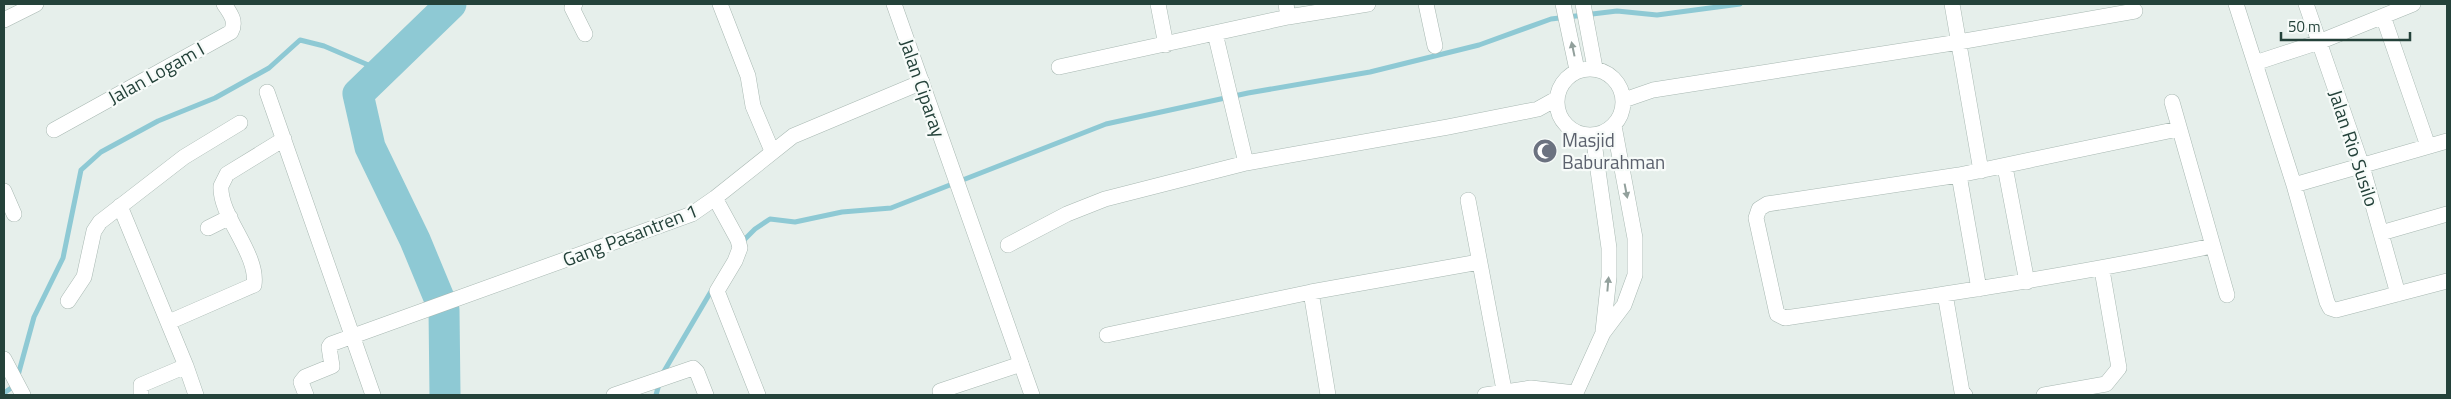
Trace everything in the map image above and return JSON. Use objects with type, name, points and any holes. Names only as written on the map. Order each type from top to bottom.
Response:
[{"type":"street","points":[[4,20],[36,4]]},
{"type":"street","name":"Jalan Logam I","points":[[54,130],[231,32],[234,20],[224,4]]},
{"type":"street","points":[[575,4],[572,7],[585,34]]},
{"type":"street","points":[[720,4],[748,76],[753,106],[772,151]]},
{"type":"street","name":"Jalan Ciparay","points":[[896,4],[952,173],[959,188],[1020,364]]},
{"type":"street","points":[[1158,4],[1166,45]]},
{"type":"street","points":[[1059,67],[1215,34],[1287,11],[1368,4]]},
{"type":"street","points":[[1426,4],[1434,46]]},
{"type":"street","points":[[1563,4],[1577,70]]},
{"type":"street","points":[[1583,4],[1595,68]]},
{"type":"street","points":[[1952,4],[1981,171]]},
{"type":"street","points":[[2236,4],[2294,185],[2326,302],[2330,308],[2336,310],[2447,281]]},
{"type":"street","name":"Jalan Rio Susilo","points":[[2306,4],[2362,166],[2398,294]]},
{"type":"street","points":[[2255,63],[2319,42],[2412,4]]},
{"type":"street","points":[[1622,95],[1959,42],[2134,11]]},
{"type":"street","points":[[2383,16],[2428,146]]},
{"type":"street","points":[[1215,34],[1246,163]]},
{"type":"street","points":[[1595,68],[1606,72],[1615,79],[1622,95],[1620,117],[1614,126],[1604,133],[1593,136],[1582,135],[1571,130],[1563,121],[1557,105],[1559,87],[1566,77],[1577,70],[1595,68]]},
{"type":"street","name":"Gang Pasantren 1","points":[[306,395],[301,382],[305,377],[332,366],[329,346],[331,344],[692,214],[715,198],[792,136],[922,82]]},
{"type":"street","points":[[267,92],[372,395]]},
{"type":"street","points":[[2172,102],[2178,129],[2228,295]]},
{"type":"street","points":[[1008,244],[1067,214],[1105,199],[1246,163],[1557,105]]},
{"type":"street","points":[[68,301],[84,277],[96,226],[184,158],[240,123]]},
{"type":"street","points":[[1485,395],[1545,388],[1575,394],[1603,333],[1624,305],[1635,275],[1634,238],[1614,126]]},
{"type":"street","points":[[2178,129],[1981,171],[1767,204],[1759,209],[1756,218],[1777,314],[1784,318],[2027,282],[2102,270],[2212,246]]},
{"type":"street","points":[[1593,136],[1609,248],[1609,277],[1603,333]]},
{"type":"street","points":[[168,322],[254,285],[252,270],[244,246],[220,191],[227,174],[284,139]]},
{"type":"street","points":[[2294,185],[2447,141]]},
{"type":"street","points":[[2005,166],[2027,282]]},
{"type":"street","points":[[1958,175],[1979,289]]},
{"type":"street","points":[[4,191],[14,214]]},
{"type":"street","points":[[715,198],[739,244],[735,261],[718,291],[758,395]]},
{"type":"street","points":[[1468,200],[1504,393]]},
{"type":"street","points":[[120,206],[186,366],[196,395]]},
{"type":"street","points":[[2381,233],[2447,214]]},
{"type":"street","points":[[208,228],[230,217]]},
{"type":"street","points":[[1107,335],[1311,292],[1480,262]]},
{"type":"street","points":[[2044,395],[2106,384],[2119,368],[2102,270]]},
{"type":"street","points":[[1311,292],[1328,395]]},
{"type":"street","points":[[1945,294],[1962,392],[1965,395]]},
{"type":"street","points":[[4,359],[16,388]]},
{"type":"street","points":[[940,391],[1020,364],[1032,395]]},
{"type":"street","points":[[141,395],[141,385],[186,366]]},
{"type":"street","points":[[614,395],[693,368],[697,372],[706,395]]},
{"type":"waterway","points":[[445,395],[444,310],[415,240],[370,147],[358,94],[451,4]]},
{"type":"waterway","points":[[741,243],[755,229],[770,219],[795,222],[842,212],[891,208],[1106,124],[1248,93],[1370,72],[1479,45],[1551,19],[1617,11],[1657,15],[1740,4]]},
{"type":"waterway","points":[[4,393],[14,386],[34,317],[63,258],[81,170],[101,152],[158,121],[215,98],[269,68],[300,40],[324,46],[380,70]]},
{"type":"waterway","points":[[663,373],[713,288]]},
{"type":"waterway","points":[[656,395],[659,384]]},
{"type":"place","name":"Masjid Baburahman","points":[[1545,151]]}]
